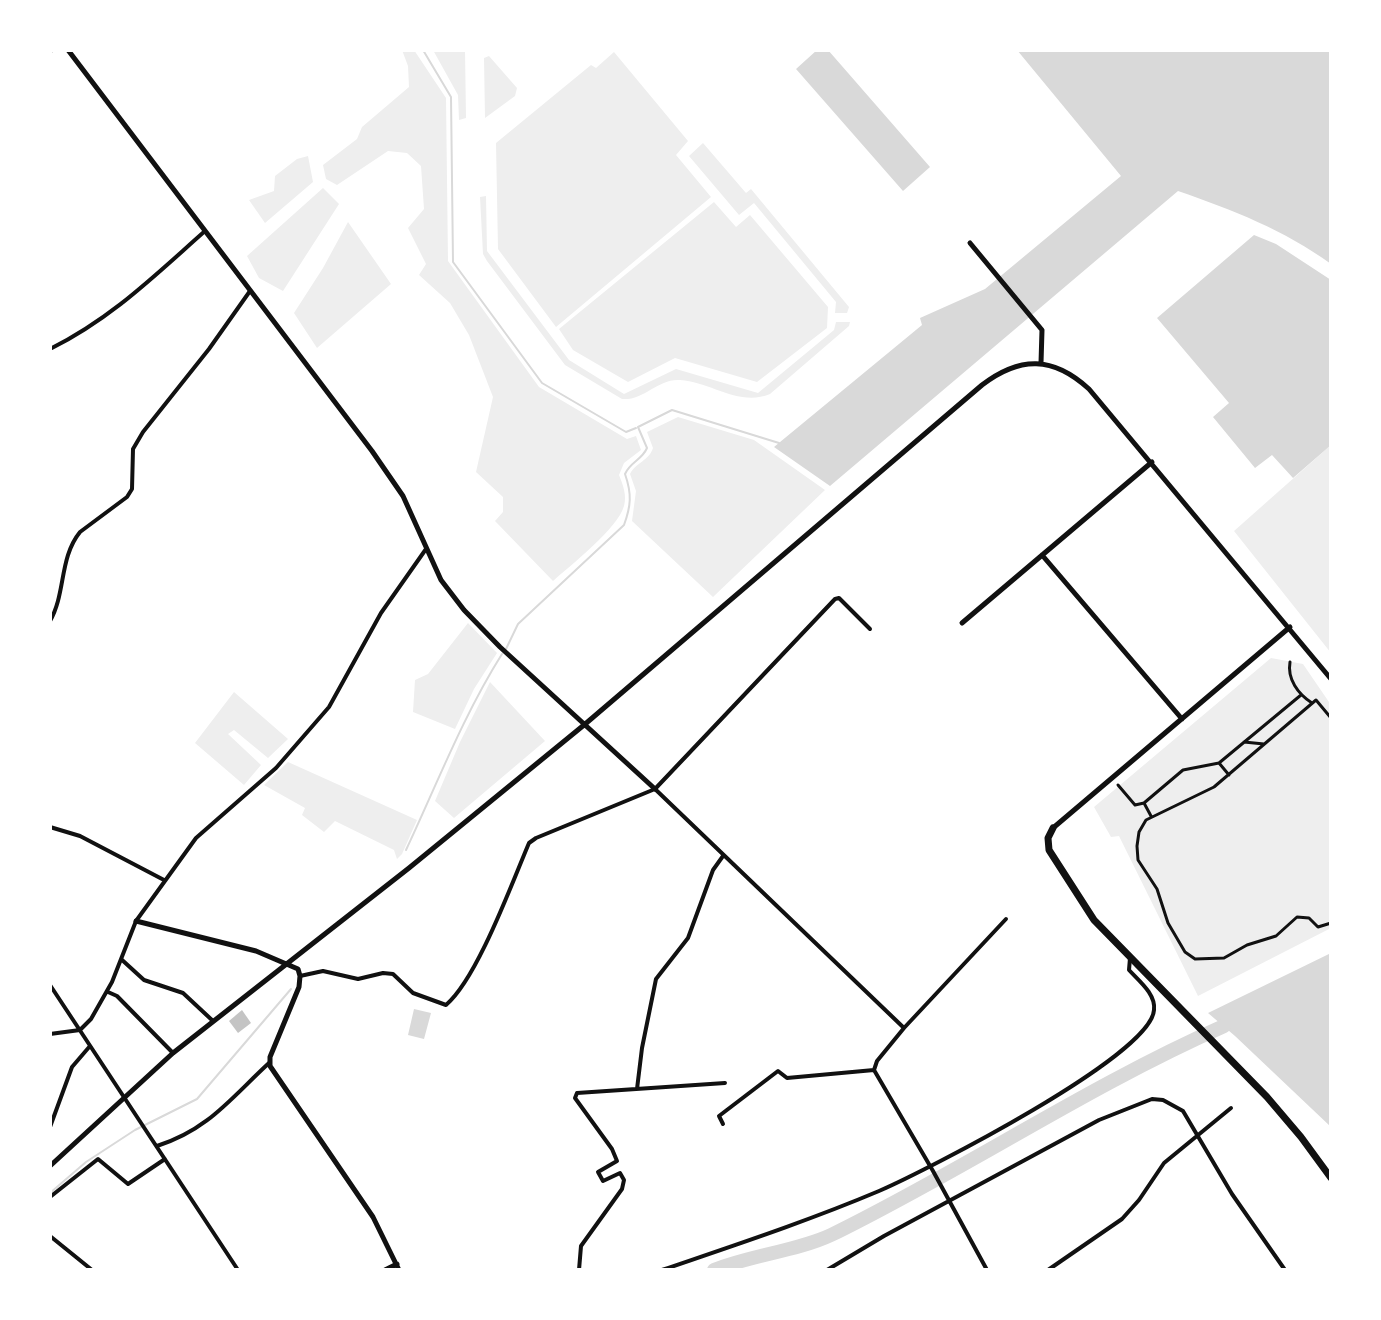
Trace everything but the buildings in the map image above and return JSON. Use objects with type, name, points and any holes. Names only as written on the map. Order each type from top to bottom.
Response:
[{"type":"highway","points":[[1053,828],[1048,844],[1094,920],[1221,1048],[1295,1129],[1331,1178]]},
{"type":"street","points":[[68,50],[396,486],[441,580],[464,610],[904,1028]]},
{"type":"street","points":[[50,349],[82,333],[117,309],[205,231]]},
{"type":"street","points":[[970,243],[1042,330],[1041,363]]},
{"type":"street","points":[[50,621],[56,611],[74,539],[127,497],[132,489],[133,449],[143,432],[209,349],[250,291]]},
{"type":"street","points":[[50,1166],[173,1053],[409,868],[584,725],[982,385],[1012,367],[1041,363],[1079,380],[1152,462],[1331,679]]},
{"type":"street","points":[[962,623],[1152,462]]},
{"type":"street","points":[[50,1034],[80,1030],[91,1019],[107,992],[136,921],[164,880],[196,838],[276,768],[329,707],[381,613],[426,549]]},
{"type":"street","points":[[1042,555],[1182,719]]},
{"type":"street","points":[[300,976],[323,971],[358,979],[383,973],[393,974],[413,993],[446,1005],[484,946],[529,843],[655,789],[835,599],[839,598],[870,629]]},
{"type":"street","points":[[1053,828],[1290,627]]},
{"type":"street","points":[[1290,662],[1289,672],[1301,695],[1312,703]]},
{"type":"street","points":[[1118,785],[1135,805],[1144,803],[1183,770],[1219,763],[1301,695]]},
{"type":"street","points":[[1331,718],[1316,700],[1229,775],[1202,793],[1151,816],[1139,832],[1138,860],[1157,889],[1168,923],[1189,957],[1203,961],[1224,958],[1247,945],[1276,936],[1297,917],[1309,918],[1318,927],[1331,923]]},
{"type":"street","points":[[1244,742],[1264,744]]},
{"type":"street","points":[[1219,763],[1229,775]]},
{"type":"street","points":[[1144,803],[1151,816]]},
{"type":"street","points":[[50,827],[80,836],[164,880]]},
{"type":"street","points":[[637,1089],[656,979],[688,938],[713,870],[723,855]]},
{"type":"street","points":[[987,1270],[874,1070],[877,1061],[904,1028],[1006,919]]},
{"type":"street","points":[[136,921],[244,948],[287,963],[298,969],[300,976],[299,987],[269,1063],[207,1121],[182,1138],[156,1146]]},
{"type":"street","points":[[662,1270],[861,1198],[932,1168],[1079,1083],[1149,1022],[1155,1005],[1152,995],[1129,970],[1130,958]]},
{"type":"street","points":[[121,959],[144,980],[183,993],[213,1021]]},
{"type":"street","points":[[50,985],[238,1270]]},
{"type":"street","points":[[107,992],[117,996],[173,1053]]},
{"type":"street","points":[[50,1127],[72,1067],[90,1046]]},
{"type":"street","points":[[269,1063],[373,1217],[398,1267],[385,1270]]},
{"type":"street","points":[[723,1124],[719,1116],[778,1071],[787,1078],[874,1070]]},
{"type":"street","points":[[579,1270],[581,1246],[622,1189],[624,1180],[620,1173],[603,1181],[598,1172],[617,1161],[575,1098],[577,1093],[725,1083]]},
{"type":"street","points":[[827,1270],[1099,1120],[1152,1099],[1163,1100],[1183,1111],[1232,1194],[1285,1270]]},
{"type":"street","points":[[1048,1270],[1122,1219],[1164,1163],[1231,1108]]},
{"type":"street","points":[[50,1197],[98,1159],[128,1184],[165,1159]]},
{"type":"street","points":[[50,1236],[92,1270]]},
{"type":"shaded area","points":[[402,50],[414,50],[446,98],[448,261],[539,387],[627,439],[636,436],[641,450],[624,463],[619,475],[625,498],[620,515],[593,546],[553,581],[495,521],[503,512],[503,497],[476,472],[493,397],[469,335],[450,303],[419,275],[426,264],[408,228],[424,209],[421,166],[407,153],[388,151],[337,185],[326,179],[323,165],[357,139],[362,127],[409,87],[408,66]]},
{"type":"shaded area","points":[[433,50],[465,50],[466,118],[459,120],[458,95]]},
{"type":"shaded area","points":[[817,50],[828,50],[930,167],[903,191],[796,69]]},
{"type":"shaded area","points":[[1017,50],[1331,50],[1331,264],[1258,222],[1178,191],[830,486],[774,447],[922,325],[920,318],[985,289],[1121,176]]},
{"type":"shaded area","points":[[614,52],[688,141],[676,155],[711,197],[556,327],[498,249],[496,143],[591,65],[596,68]]},
{"type":"shaded area","points":[[489,56],[517,88],[515,96],[485,118],[484,58]]},
{"type":"shaded area","points":[[703,143],[746,193],[751,189],[849,307],[847,313],[835,313],[836,302],[754,203],[739,215],[689,156]]},
{"type":"shaded area","points":[[308,156],[313,182],[265,223],[249,200],[274,191],[275,176],[297,159]]},
{"type":"shaded area","points":[[323,188],[339,204],[283,291],[259,278],[247,256]]},
{"type":"shaded area","points":[[486,196],[487,251],[569,360],[624,394],[676,369],[758,393],[834,330],[836,322],[850,322],[849,326],[770,394],[747,398],[691,382],[672,380],[637,397],[622,399],[565,365],[487,261],[483,254],[480,197]]},
{"type":"shaded area","points":[[714,202],[736,227],[750,215],[828,307],[827,328],[757,382],[675,358],[628,382],[573,350],[559,329]]},
{"type":"shaded area","points":[[348,222],[391,284],[317,348],[294,313]]},
{"type":"shaded area","points":[[1254,235],[1276,244],[1331,280],[1331,445],[1293,478],[1272,455],[1255,468],[1213,417],[1229,403],[1157,318]]},
{"type":"shaded area","points":[[678,417],[754,440],[825,490],[713,597],[632,521],[636,491],[630,474],[653,448],[647,432]]},
{"type":"shaded area","points":[[1331,445],[1331,653],[1234,531]]},
{"type":"shaded area","points":[[468,623],[497,653],[474,689],[455,729],[413,712],[415,680],[428,674]]},
{"type":"shaded area","points":[[1271,658],[1303,664],[1331,705],[1331,928],[1198,996],[1119,836],[1111,837],[1094,807]]},
{"type":"shaded area","points":[[490,682],[545,741],[454,818],[435,801]]},
{"type":"shaded area","points":[[234,692],[288,739],[268,758],[234,730],[228,734],[261,765],[244,785],[195,743]]},
{"type":"shaded area","points":[[288,762],[417,820],[402,854],[397,859],[394,850],[335,821],[324,832],[302,815],[305,808],[264,785]]},
{"type":"shaded area","points":[[1331,953],[1331,1127],[1208,1013]]},
{"type":"shaded area","points":[[414,1009],[431,1013],[424,1039],[408,1035]]},
{"type":"waterway","points":[[423,50],[451,97],[453,262],[542,383],[626,432],[636,428]]},
{"type":"waterway","points":[[506,649],[518,624],[624,525],[630,500],[625,474],[647,448],[638,427],[672,410],[779,443]]},
{"type":"waterway","points":[[406,850],[463,726],[502,654]]},
{"type":"waterway","points":[[50,1193],[86,1162],[135,1130],[197,1099],[291,989]]},
{"type":"waterway","points":[[714,1270],[831,1235],[1075,1101],[1224,1026]]}]
